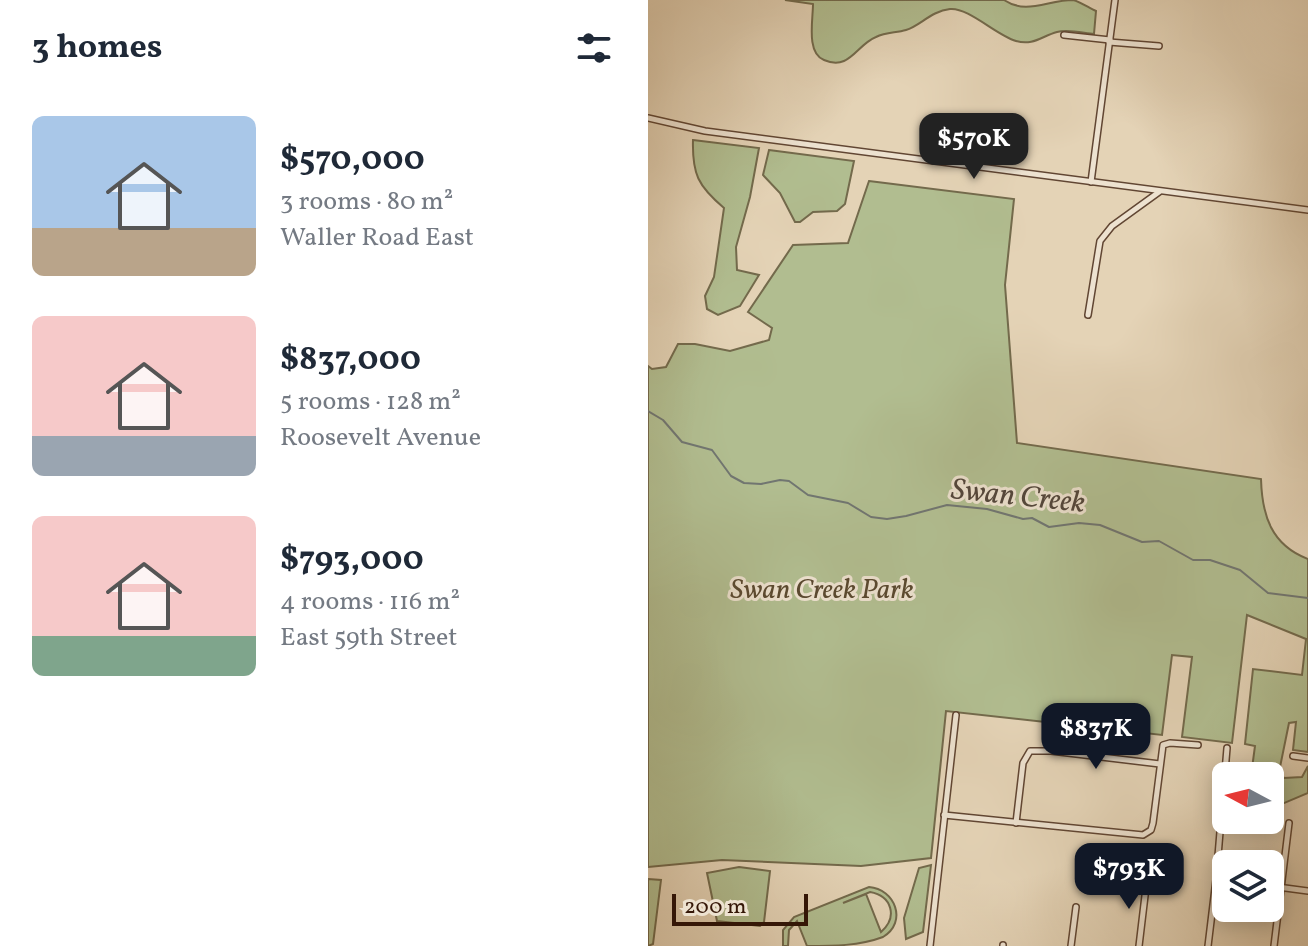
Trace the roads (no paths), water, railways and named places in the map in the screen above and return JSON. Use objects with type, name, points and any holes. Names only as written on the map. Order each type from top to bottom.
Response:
[{"type":"street","points":[[1091,182],[1115,0]]},
{"type":"street","points":[[1064,35],[1159,46]]},
{"type":"street","points":[[648,118],[705,131],[1308,210]]},
{"type":"street","points":[[1088,315],[1100,241],[1112,226],[1159,192]]},
{"type":"street","points":[[930,946],[956,715]]},
{"type":"street","points":[[944,815],[1137,836],[1147,833],[1153,823],[1162,747],[1166,743],[1198,745]]},
{"type":"street","points":[[1218,850],[1227,748]]},
{"type":"street","points":[[1016,823],[1023,763],[1030,751],[1160,764]]},
{"type":"street","points":[[1293,756],[1308,758]]},
{"type":"street","points":[[1284,864],[1289,823]]},
{"type":"street","points":[[1139,946],[1147,879]]},
{"type":"street","points":[[1284,888],[1308,891]]},
{"type":"street","points":[[1071,946],[1076,907]]},
{"type":"street","points":[[1208,946],[1212,913]]},
{"type":"street","points":[[1274,946],[1277,922]]},
{"type":"waterway","name":"Swan Creek","points":[[648,411],[663,420],[682,442],[712,450],[731,476],[744,483],[789,481],[808,495],[848,503],[871,517],[887,519],[947,505],[1032,518],[1049,527],[1079,523],[1100,525],[1142,542],[1159,541],[1193,560],[1210,560],[1240,570],[1268,593],[1308,598]]},
{"type":"park label","name":"Swan Creek Park","points":[[822,590]]}]
